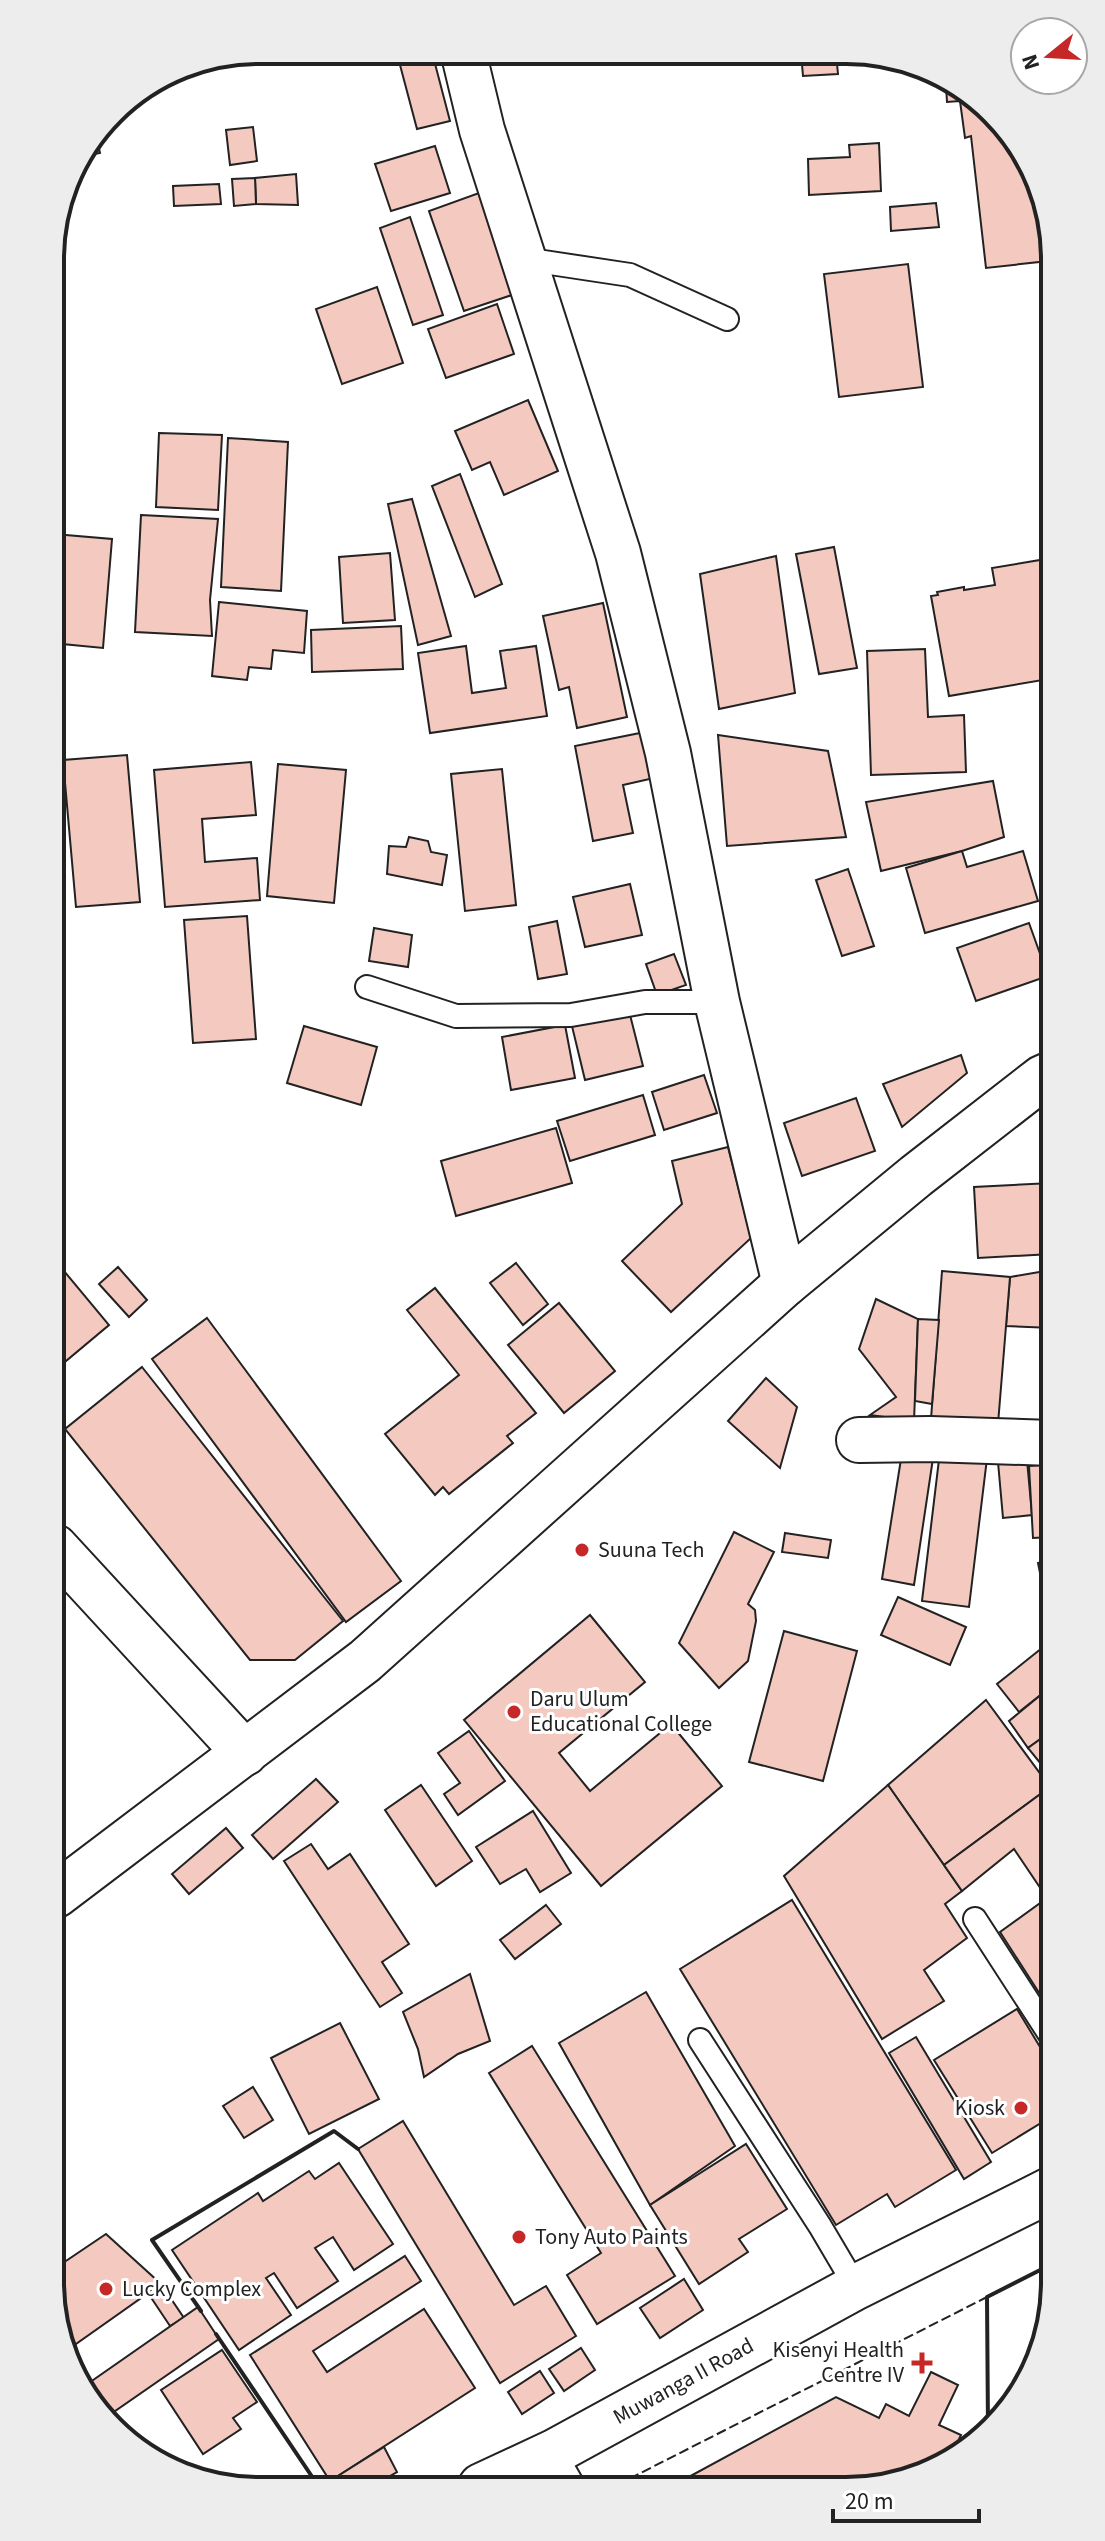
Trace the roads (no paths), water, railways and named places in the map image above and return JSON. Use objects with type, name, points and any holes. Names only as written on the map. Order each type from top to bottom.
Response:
[{"type":"street","points":[[466,64],[482,130],[618,553],[668,753],[717,1002],[785,1284]]},
{"type":"street","points":[[64,1889],[365,1661],[785,1284],[1041,1079]]},
{"type":"street","points":[[859,1440],[1041,1443]]},
{"type":"street","points":[[64,1557],[245,1753]]},
{"type":"street","name":"Muwanga II Road","points":[[522,2477],[563,2468],[856,2287],[1041,2194]]},
{"type":"lane","points":[[524,259],[630,275],[727,319]]},
{"type":"lane","points":[[367,987],[456,1016],[571,1015],[645,1002],[717,1002]]},
{"type":"lane","points":[[975,1919],[1041,2021]]},
{"type":"lane","points":[[700,2040],[856,2287]]},
{"type":"place","name":"Suuna Tech","points":[[582,1550]]},
{"type":"place","name":"Daru Ulum Educational College","points":[[514,1712]]},
{"type":"place","name":"Kiosk","points":[[1021,2108]]},
{"type":"place","name":"Tony Auto Paints","points":[[519,2237]]},
{"type":"place","name":"Lucky Complex","points":[[106,2289]]},
{"type":"place","name":"Kisenyi Health Centre IV","points":[[922,2363]]}]
